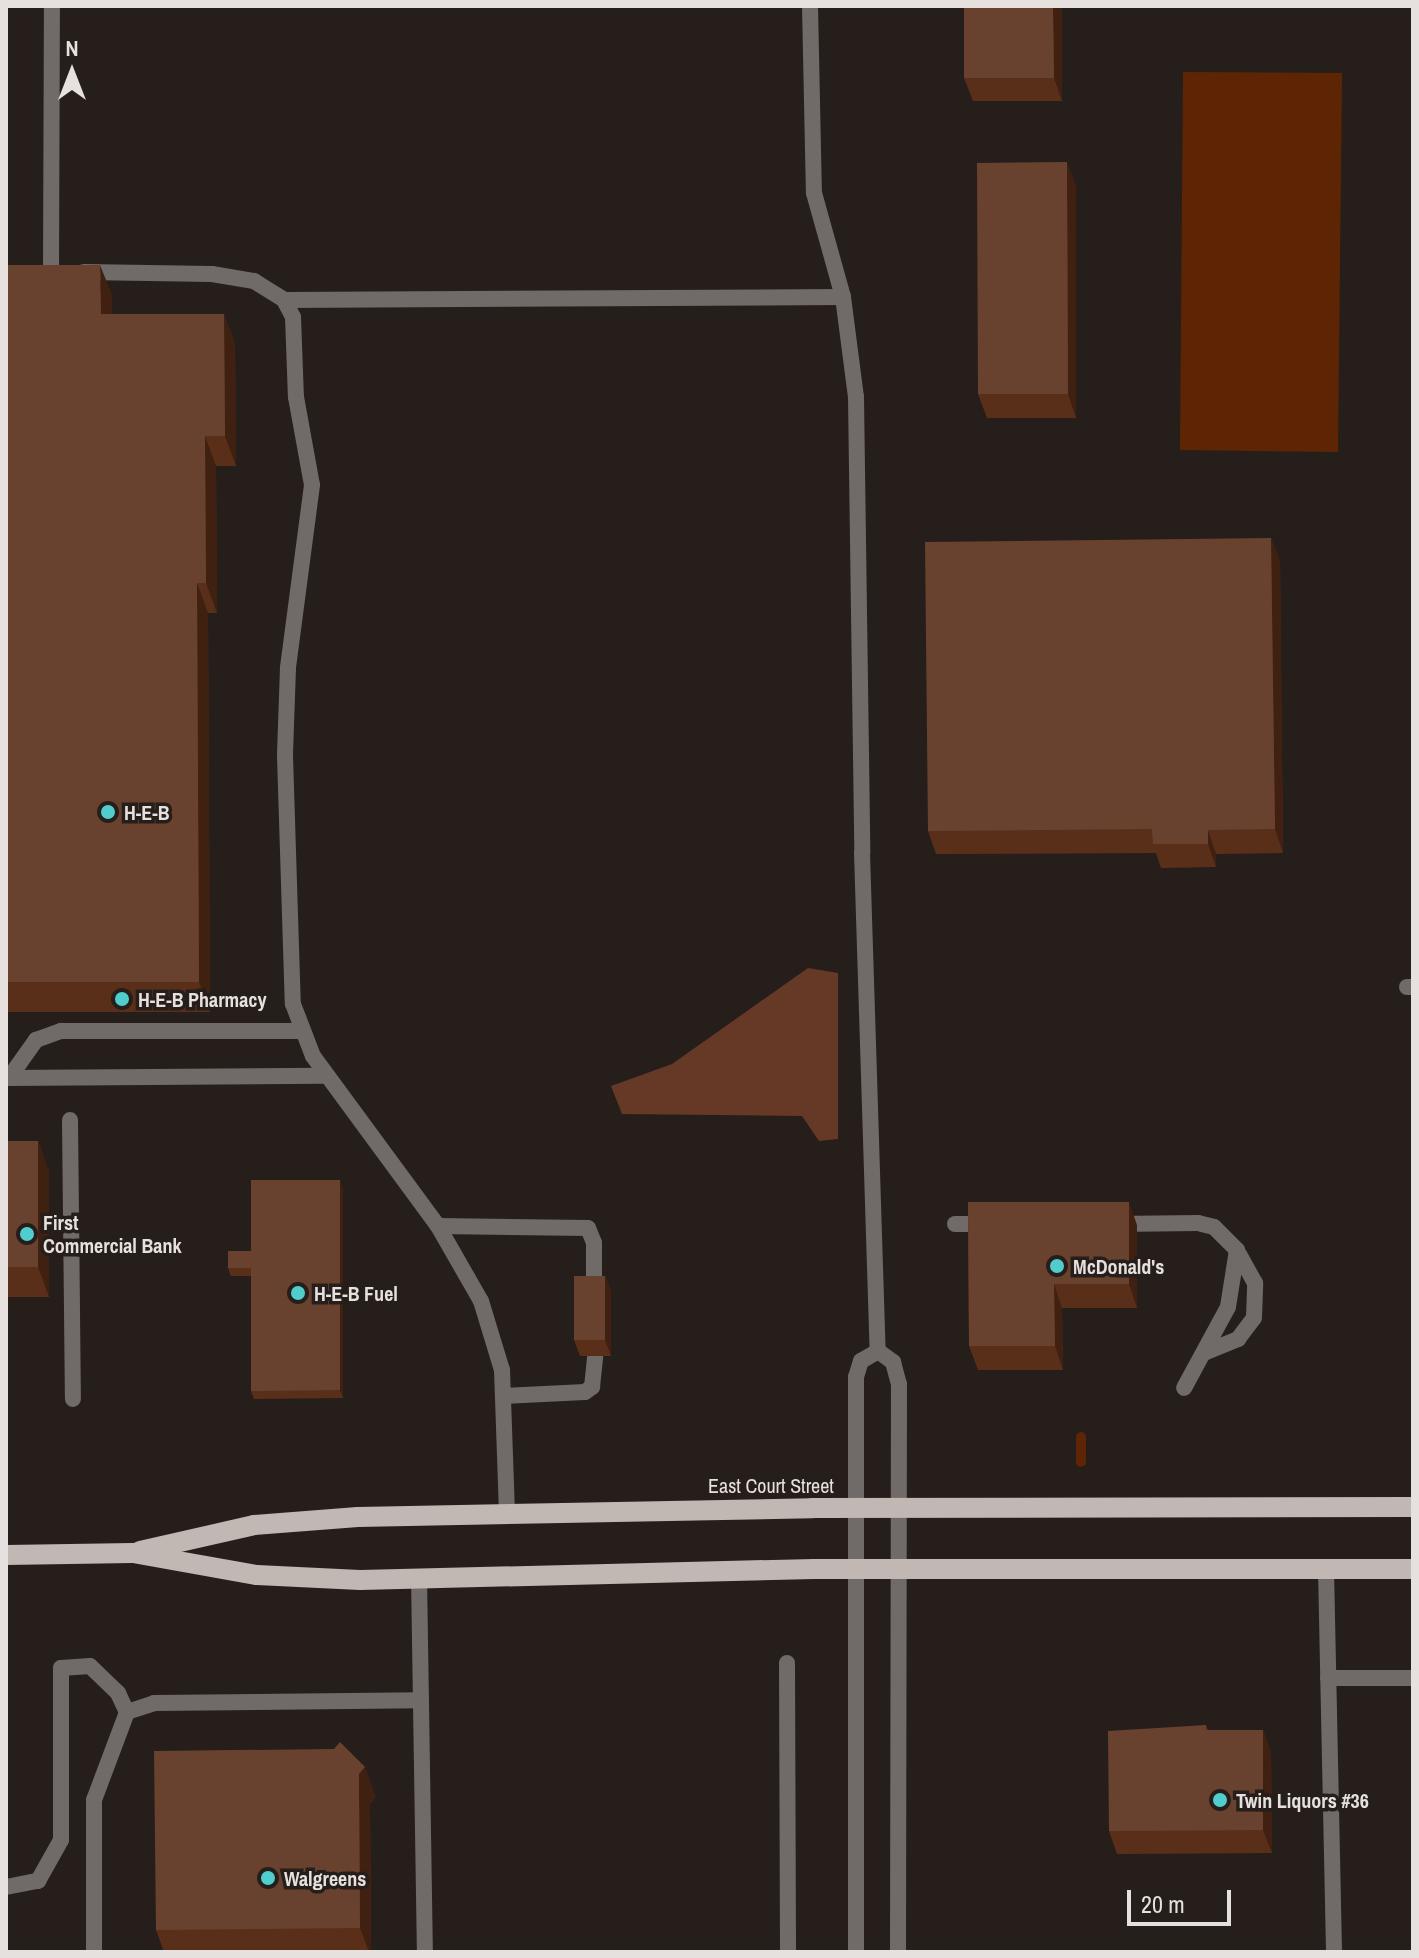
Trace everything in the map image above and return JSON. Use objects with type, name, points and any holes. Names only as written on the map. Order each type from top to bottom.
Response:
[{"type":"main road","name":"East Court Street","points":[[133,1553],[254,1525],[507,1512],[1413,1507]]},
{"type":"main road","name":"East Court Street","points":[[6,1555],[133,1553],[257,1575],[419,1577],[854,1570],[1413,1569]]},
{"type":"lane","points":[[52,6],[44,272],[212,274],[254,281],[284,300],[843,297]]},
{"type":"lane","points":[[810,6],[814,193],[843,297],[856,397],[862,853],[878,1351]]},
{"type":"lane","points":[[284,300],[297,336],[296,397],[312,485],[290,630],[285,756],[293,1004],[301,1031],[327,1076],[438,1226],[481,1301],[502,1370],[507,1512]]},
{"type":"lane","points":[[8,1078],[36,1040],[61,1031],[301,1031]]},
{"type":"lane","points":[[8,1078],[327,1076]]},
{"type":"lane","points":[[70,1120],[73,1399]]},
{"type":"lane","points":[[1092,1224],[1198,1223],[1214,1227],[1237,1250],[1255,1283],[1254,1318],[1238,1339],[1206,1352]]},
{"type":"lane","points":[[955,1224],[1000,1224]]},
{"type":"lane","points":[[438,1226],[588,1228],[594,1243],[594,1292]]},
{"type":"lane","points":[[1184,1388],[1206,1352],[1235,1288],[1237,1250]]},
{"type":"lane","points":[[856,1952],[856,1377],[861,1361],[878,1351]]},
{"type":"lane","points":[[878,1351],[893,1362],[899,1384],[898,1952]]},
{"type":"lane","points":[[503,1396],[585,1392],[592,1387],[595,1356]]},
{"type":"lane","points":[[1326,1569],[1334,1952]]},
{"type":"lane","points":[[419,1577],[425,1952]]},
{"type":"lane","points":[[787,1663],[788,1952]]},
{"type":"lane","points":[[6,1887],[38,1881],[61,1840],[61,1668],[90,1666],[118,1693],[127,1712],[94,1800],[94,1952]]},
{"type":"lane","points":[[1328,1678],[1413,1678]]},
{"type":"lane","points":[[127,1712],[154,1703],[421,1700]]},
{"type":"shaded area","points":[[1183,72],[1342,73],[1338,452],[1180,450]]},
{"type":"shaded area","points":[[808,968],[838,973],[838,1139],[819,1141],[802,1116],[622,1114],[611,1086],[672,1064]]},
{"type":"building","points":[[964,6],[1053,6],[1054,78],[964,78]]},
{"type":"building","points":[[1067,162],[1068,394],[978,394],[977,163]]},
{"type":"building","name":"H-E-B","points":[[6,265],[100,265],[101,314],[224,314],[225,436],[205,436],[206,583],[197,583],[199,982],[6,982]]},
{"type":"building","points":[[1271,538],[1275,829],[1208,830],[1208,844],[1153,844],[1152,829],[928,831],[925,542]]},
{"type":"building","points":[[6,1141],[38,1141],[38,1267],[6,1267]]},
{"type":"building","name":"H-E-B Fuel","points":[[251,1180],[340,1180],[340,1390],[251,1391],[251,1268],[228,1268],[228,1251],[251,1251]]},
{"type":"building","name":"McDonald's","points":[[968,1202],[1129,1202],[1129,1284],[1054,1284],[1055,1346],[969,1346]]},
{"type":"building","points":[[574,1276],[605,1276],[605,1340],[574,1340]]},
{"type":"building","points":[[1206,1725],[1206,1730],[1263,1730],[1263,1830],[1109,1831],[1108,1731]]},
{"type":"building","name":"Walgreens","points":[[340,1742],[365,1767],[359,1774],[360,1928],[156,1930],[154,1751],[334,1749]]},
{"type":"waterway","points":[[1081,1437],[1081,1462]]},
{"type":"place","name":"H-E-B","points":[[108,812]]},
{"type":"place","name":"H-E-B Pharmacy","points":[[122,999]]},
{"type":"place","name":"First Commercial Bank","points":[[27,1234]]},
{"type":"place","name":"McDonald's","points":[[1057,1266]]},
{"type":"place","name":"H-E-B Fuel","points":[[298,1293]]},
{"type":"place","name":"Twin Liquors #36","points":[[1220,1800]]},
{"type":"place","name":"Walgreens","points":[[268,1878]]}]
